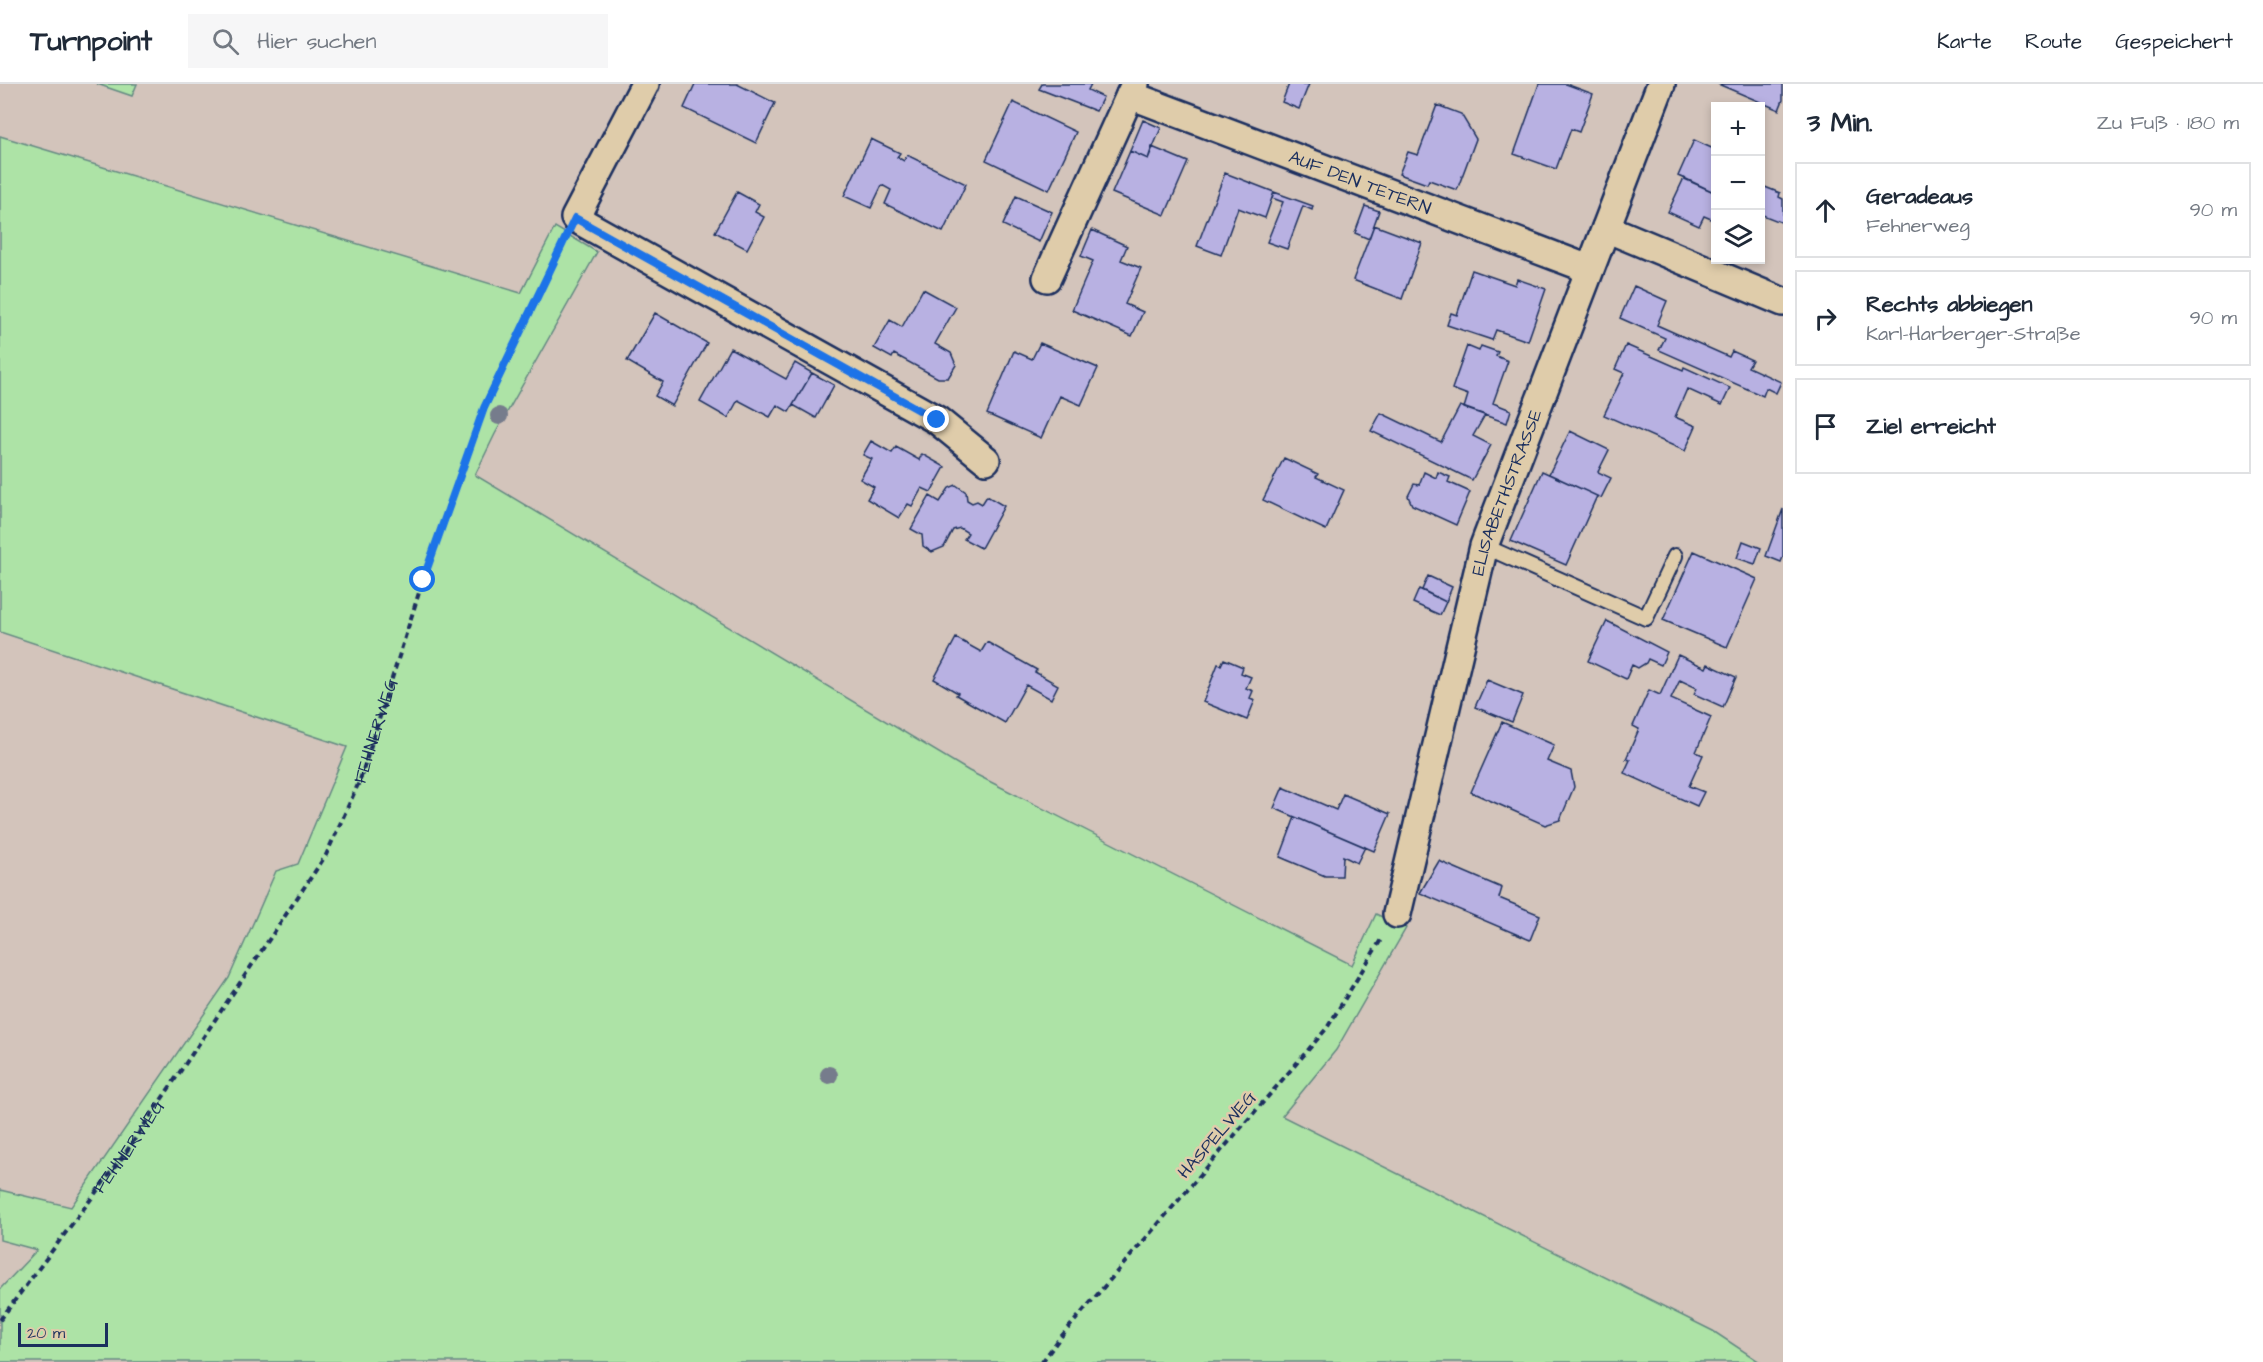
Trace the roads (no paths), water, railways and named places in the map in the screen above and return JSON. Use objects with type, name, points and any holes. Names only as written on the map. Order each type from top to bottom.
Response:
[{"type":"street","points":[[645,84],[575,218],[937,420],[986,460]]},
{"type":"street","name":"ELISABETHSTRASSE","points":[[1396,914],[1484,546],[1661,84]]},
{"type":"street","points":[[1047,278],[1132,90]]},
{"type":"street","name":"AUF DEN TETERN","points":[[1132,90],[1589,269]]},
{"type":"street","points":[[1606,228],[1783,302]]},
{"type":"lane","points":[[1484,546],[1646,618],[1675,556]]}]
